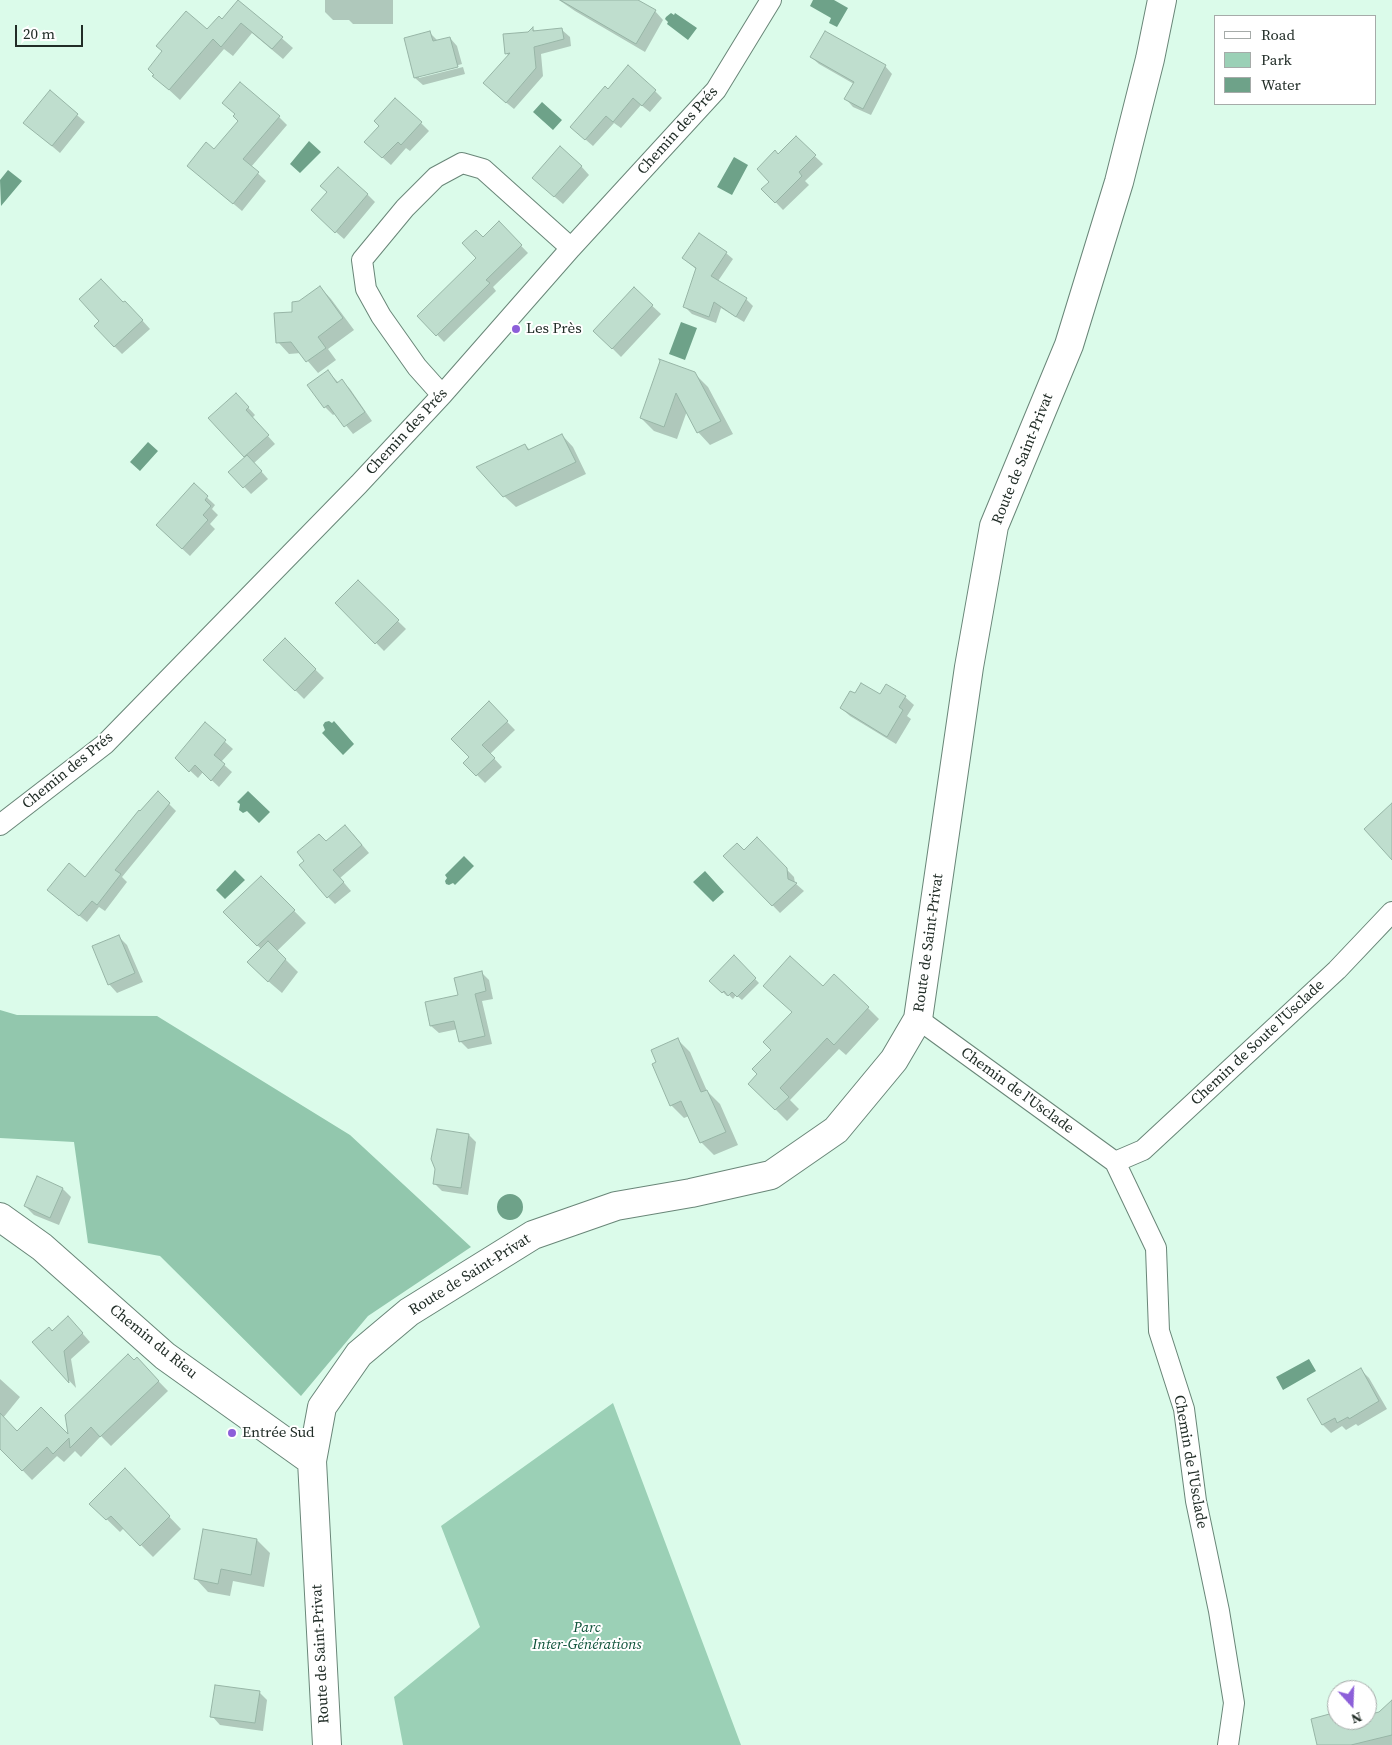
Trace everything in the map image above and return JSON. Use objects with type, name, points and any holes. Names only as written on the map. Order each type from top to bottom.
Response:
[{"type":"street","name":"Chemin des Prés","points":[[0,825],[105,744],[352,491],[716,90],[771,0]]},
{"type":"street","name":"Route de Saint-Privat","points":[[326,1745],[312,1461],[322,1407],[359,1354],[409,1312],[533,1235],[616,1206],[691,1194],[771,1175],[836,1130],[894,1060],[918,1019],[969,667],[994,526],[1069,346],[1119,182],[1150,59],[1162,0]]},
{"type":"street","points":[[442,394],[417,367],[381,316],[366,289],[362,260],[405,208],[436,178],[462,163],[483,169],[571,248]]},
{"type":"street","name":"Chemin de Soute l'Usclade","points":[[1115,1162],[1143,1150],[1337,970],[1392,912]]},
{"type":"street","name":"Chemin de l'Usclade","points":[[918,1019],[1115,1162],[1156,1248],[1159,1331],[1184,1409],[1196,1501],[1220,1611],[1234,1703],[1228,1745]]},
{"type":"street","name":"Chemin du Rieu","points":[[0,1217],[42,1247],[165,1356],[312,1461]]},
{"type":"green space","name":"Parc Inter-Générations","points":[[613,1403],[741,1745],[403,1745],[394,1697],[480,1627],[441,1526]]},
{"type":"shaded area","points":[[0,1010],[17,1015],[157,1016],[350,1135],[471,1247],[368,1316],[301,1396],[160,1256],[88,1243],[74,1142],[0,1138]]},
{"type":"water","points":[[813,0],[834,0],[848,8],[837,27],[829,23],[831,18],[810,6]]},
{"type":"water","points":[[671,13],[674,15],[675,13],[697,28],[688,40],[667,24],[668,22],[665,19]]},
{"type":"water","points":[[542,102],[562,120],[553,130],[533,112]]},
{"type":"water","points":[[309,141],[321,152],[300,173],[290,164]]},
{"type":"water","points":[[734,157],[748,165],[732,195],[717,187]]},
{"type":"water","points":[[8,170],[22,181],[1,206],[0,180]]},
{"type":"water","points":[[681,322],[697,328],[685,360],[669,354]]},
{"type":"water","points":[[148,442],[158,451],[140,471],[130,462]]},
{"type":"water","points":[[329,721],[332,723],[334,721],[354,744],[343,755],[322,733],[325,730],[323,725]]},
{"type":"water","points":[[248,791],[270,812],[259,823],[247,811],[243,813],[239,810],[240,804],[237,802]]},
{"type":"water","points":[[464,856],[474,866],[455,885],[453,883],[446,884],[447,878],[445,875]]},
{"type":"water","points":[[235,870],[245,880],[225,899],[216,890]]},
{"type":"water","points":[[705,871],[724,892],[713,902],[693,882]]},
{"type":"water","points":[[510,1194],[519,1198],[523,1207],[519,1216],[510,1220],[501,1216],[497,1207],[501,1198]]},
{"type":"water","points":[[1309,1359],[1316,1371],[1283,1390],[1276,1377]]},
{"type":"building","points":[[238,0],[283,37],[272,49],[241,23],[221,47],[213,39],[169,90],[152,76],[154,75],[148,69],[162,51],[156,46],[186,11],[207,29],[219,16],[222,19]]},
{"type":"building","points":[[560,0],[638,0],[656,10],[636,44]]},
{"type":"building","points":[[533,27],[533,31],[562,28],[564,39],[534,47],[536,68],[506,103],[483,83],[510,53],[505,54],[503,34],[528,32]]},
{"type":"building","points":[[430,31],[433,41],[450,37],[458,67],[414,78],[404,38]]},
{"type":"building","points":[[825,31],[886,65],[863,109],[844,99],[854,82],[810,57]]},
{"type":"building","points":[[628,65],[656,90],[642,106],[633,98],[613,122],[606,116],[585,140],[570,127],[605,86],[608,89]]},
{"type":"building","points":[[240,82],[280,116],[243,159],[259,172],[233,204],[187,166],[206,142],[214,149],[238,121],[233,116],[235,114],[222,103]]},
{"type":"building","points":[[50,90],[78,114],[52,146],[23,123]]},
{"type":"building","points":[[395,98],[422,122],[401,145],[398,142],[382,158],[364,142],[379,126],[374,121]]},
{"type":"building","points":[[796,136],[816,155],[799,172],[802,176],[775,203],[761,189],[769,182],[757,169],[775,150],[778,154]]},
{"type":"building","points":[[560,146],[582,166],[554,197],[532,178]]},
{"type":"building","points":[[338,167],[368,194],[335,233],[311,210],[327,192],[320,186]]},
{"type":"building","points":[[499,221],[522,245],[486,280],[490,283],[436,336],[417,316],[476,258],[462,243],[476,230],[483,237]]},
{"type":"building","points":[[699,233],[727,252],[711,276],[747,298],[736,317],[714,302],[709,317],[683,307],[696,268],[682,258]]},
{"type":"building","points":[[101,279],[143,320],[114,347],[94,326],[99,321],[79,299]]},
{"type":"building","points":[[320,286],[343,318],[318,337],[326,348],[306,362],[291,342],[276,343],[274,313],[292,312],[292,302],[299,301]]},
{"type":"building","points":[[634,287],[653,305],[612,349],[593,331]]},
{"type":"building","points":[[659,359],[695,372],[721,421],[697,433],[676,393],[664,427],[640,418],[660,361]]},
{"type":"building","points":[[328,370],[337,383],[342,379],[365,412],[344,427],[328,405],[324,408],[307,385]]},
{"type":"building","points":[[236,393],[249,407],[246,410],[269,435],[244,457],[208,418]]},
{"type":"building","points":[[562,434],[576,462],[503,497],[476,467],[525,444],[528,450]]},
{"type":"building","points":[[247,455],[262,471],[243,488],[228,472]]},
{"type":"building","points":[[194,483],[208,496],[205,500],[211,506],[203,515],[208,520],[182,549],[156,525]]},
{"type":"building","points":[[358,580],[399,620],[375,644],[335,603]]},
{"type":"building","points":[[285,638],[316,669],[295,691],[263,660]]},
{"type":"building","points":[[861,683],[880,694],[886,684],[906,696],[899,707],[903,710],[887,737],[840,708],[850,691],[855,693]]},
{"type":"building","points":[[489,701],[508,721],[482,745],[495,758],[476,776],[463,763],[469,757],[451,739]]},
{"type":"building","points":[[205,722],[226,740],[214,755],[225,764],[211,781],[195,765],[189,772],[175,758]]},
{"type":"building","points":[[158,791],[170,803],[115,870],[121,874],[97,905],[92,901],[79,916],[47,890],[69,863],[85,877],[139,810]]},
{"type":"building","points":[[1392,803],[1392,860],[1364,829]]},
{"type":"building","points":[[345,825],[362,845],[333,870],[344,882],[327,898],[299,865],[304,861],[297,852],[319,834],[326,841]]},
{"type":"building","points":[[757,837],[787,868],[788,879],[797,883],[772,906],[723,856],[737,843],[744,850]]},
{"type":"building","points":[[261,876],[295,910],[257,946],[223,912]]},
{"type":"building","points":[[119,935],[135,973],[108,985],[92,946]]},
{"type":"building","points":[[268,941],[286,959],[268,982],[247,962]]},
{"type":"building","points":[[734,955],[756,978],[737,997],[732,992],[728,996],[724,991],[722,993],[709,981]]},
{"type":"building","points":[[790,956],[823,986],[834,974],[869,1007],[834,1045],[827,1038],[780,1088],[789,1097],[775,1110],[748,1084],[757,1074],[752,1069],[771,1050],[763,1042],[792,1012],[763,986]]},
{"type":"building","points":[[482,971],[486,991],[475,994],[485,1036],[459,1042],[454,1021],[430,1026],[425,1002],[458,995],[454,978]]},
{"type":"building","points":[[678,1038],[701,1092],[707,1090],[726,1132],[700,1143],[681,1101],[670,1106],[652,1064],[656,1062],[651,1050]]},
{"type":"building","points":[[437,1129],[469,1134],[461,1188],[433,1184],[435,1169],[431,1159]]},
{"type":"building","points":[[37,1176],[63,1188],[50,1218],[24,1206]]},
{"type":"building","points":[[68,1316],[83,1333],[64,1351],[69,1383],[32,1342],[49,1327],[52,1331]]},
{"type":"building","points":[[128,1354],[134,1360],[137,1357],[159,1381],[100,1437],[91,1427],[70,1448],[69,1438],[53,1454],[47,1447],[22,1471],[0,1449],[0,1413],[17,1431],[41,1407],[68,1434],[65,1415]]},
{"type":"building","points":[[1361,1368],[1379,1401],[1349,1419],[1348,1417],[1337,1423],[1335,1418],[1322,1425],[1307,1399]]},
{"type":"building","points":[[125,1468],[170,1516],[140,1546],[111,1516],[106,1520],[89,1504]]},
{"type":"building","points":[[203,1529],[257,1539],[251,1575],[221,1569],[218,1584],[194,1579]]},
{"type":"building","points":[[215,1685],[260,1691],[255,1723],[210,1717]]},
{"type":"building","points":[[1392,1700],[1392,1735],[1351,1745],[1317,1745],[1311,1719],[1327,1715],[1327,1730],[1377,1730],[1377,1712]]},
{"type":"place","name":"Les Près","points":[[516,329]]},
{"type":"place","name":"Entrée Sud","points":[[232,1433]]}]
